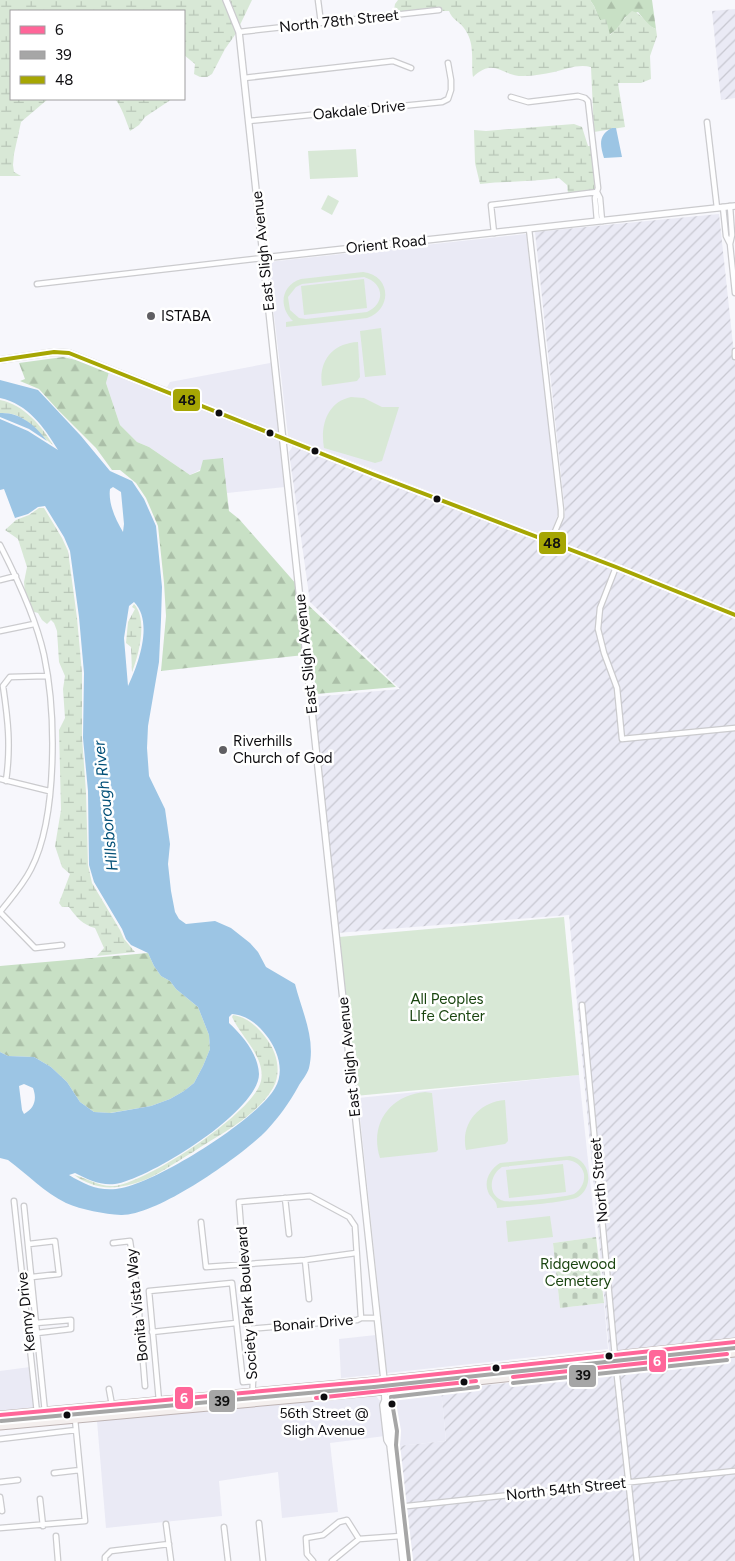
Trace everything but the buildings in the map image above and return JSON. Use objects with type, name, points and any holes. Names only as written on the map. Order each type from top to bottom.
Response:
[{"type":"main road","points":[[0,1415],[384,1380],[735,1342]]},
{"type":"main road","points":[[0,1426],[384,1391],[735,1354]]},
{"type":"main road","points":[[509,1367],[509,1378]]},
{"type":"street","name":"East Sligh Avenue","points":[[226,0],[239,32],[384,1391],[385,1400],[388,1404],[390,1445],[404,1561]]},
{"type":"street","points":[[318,0],[320,24]]},
{"type":"street","name":"North 78th Street","points":[[239,32],[439,10]]},
{"type":"street","points":[[244,78],[392,61],[411,68]]},
{"type":"street","name":"Oakdale Drive","points":[[249,121],[442,102],[448,99],[451,90],[448,63]]},
{"type":"street","points":[[511,97],[528,102],[578,96],[587,99],[597,192],[600,198],[600,221]]},
{"type":"street","points":[[707,122],[726,207],[726,236],[730,244],[735,293]]},
{"type":"street","points":[[494,233],[491,205],[597,192]]},
{"type":"street","name":"Orient Road","points":[[37,284],[726,207]]},
{"type":"street","points":[[529,229],[561,510],[561,517],[550,542]]},
{"type":"street","points":[[735,351],[735,358]]},
{"type":"street","points":[[0,360],[54,352],[69,354],[616,566],[735,615]]},
{"type":"street","points":[[0,545],[16,576],[44,655],[52,734],[50,791],[46,825],[32,867],[19,889],[0,912],[35,948],[62,945]]},
{"type":"street","points":[[616,566],[600,608],[598,629],[604,653],[617,688],[622,739],[735,728]]},
{"type":"street","points":[[0,580],[16,576]]},
{"type":"street","points":[[0,631],[34,624]]},
{"type":"street","points":[[6,781],[10,756],[9,728],[3,686],[10,677],[46,676]]},
{"type":"street","points":[[0,779],[50,791]]},
{"type":"street","name":"North Street","points":[[582,1005],[616,1366],[637,1561]]},
{"type":"street","points":[[289,1234],[285,1198],[310,1196],[349,1217],[355,1226],[361,1318]]},
{"type":"street","name":"Society Park Boulevard","points":[[252,1403],[253,1381],[239,1202],[285,1198]]},
{"type":"street","name":"Kenny Drive","points":[[14,1201],[42,1422]]},
{"type":"street","points":[[24,1206],[37,1332],[41,1412]]},
{"type":"street","points":[[201,1222],[206,1267],[305,1260],[356,1253]]},
{"type":"street","points":[[28,1244],[55,1241],[59,1274],[32,1277]]},
{"type":"street","name":"Bonita Vista Way","points":[[114,1243],[130,1241],[137,1288],[145,1386]]},
{"type":"street","points":[[305,1260],[309,1299]]},
{"type":"street","points":[[159,1401],[149,1291],[232,1283],[243,1382],[253,1381]]},
{"type":"street","name":"Bonair Drive","points":[[248,1329],[377,1318]]},
{"type":"street","points":[[36,1323],[70,1320],[71,1329],[37,1332]]},
{"type":"street","points":[[152,1332],[236,1323]]},
{"type":"street","points":[[109,1390],[114,1416]]},
{"type":"street","points":[[0,1528],[85,1522],[75,1419]]},
{"type":"street","points":[[0,1439],[76,1430]]},
{"type":"street","points":[[54,1473],[80,1470]]},
{"type":"street","name":"North 54th Street","points":[[398,1507],[735,1471]]},
{"type":"street","points":[[0,1482],[18,1480]]},
{"type":"street","points":[[0,1497],[2,1512]]},
{"type":"street","points":[[40,1499],[43,1526]]},
{"type":"street","points":[[313,1561],[307,1554],[306,1538],[323,1536],[339,1522],[347,1520],[359,1539]]},
{"type":"street","points":[[259,1523],[262,1561]]},
{"type":"street","points":[[166,1524],[171,1561]]},
{"type":"street","points":[[224,1527],[228,1561]]},
{"type":"street","points":[[56,1536],[58,1561]]},
{"type":"street","points":[[332,1561],[359,1539],[401,1536]]},
{"type":"street","points":[[105,1561],[111,1551],[169,1544]]},
{"type":"shaded area","points":[[735,9],[735,98],[721,100],[712,11]]},
{"type":"shaded area","points":[[719,214],[735,363],[735,1561],[408,1561],[398,1446],[446,1441],[441,1390],[611,1372],[569,915],[337,933],[313,697],[400,689],[310,602],[289,452],[293,446],[552,544],[565,512],[535,232]]},
{"type":"shaded area","points":[[526,234],[559,512],[549,538],[288,436],[268,262]]},
{"type":"shaded area","points":[[271,355],[280,435],[130,375],[167,387],[170,382],[270,363]]},
{"type":"shaded area","points":[[109,372],[281,439],[285,487],[227,493],[222,458],[190,475],[149,447],[137,442],[120,425],[106,383]]},
{"type":"shaded area","points":[[579,1075],[596,1237],[553,1243],[560,1308],[604,1303],[608,1349],[387,1373],[358,1098]]},
{"type":"shaded area","points":[[376,1335],[381,1374],[341,1378],[339,1339]]},
{"type":"shaded area","points":[[30,1367],[35,1409],[0,1412],[0,1371]]},
{"type":"shaded area","points":[[441,1390],[446,1441],[398,1446],[393,1400],[396,1394]]},
{"type":"shaded area","points":[[376,1396],[381,1402],[385,1436],[330,1443],[338,1512],[282,1518],[278,1472],[219,1481],[222,1516],[106,1528],[97,1421]]},
{"type":"green space","points":[[0,0],[224,0],[237,32],[225,49],[212,74],[207,77],[200,77],[194,74],[195,64],[185,56],[185,10],[10,10],[10,100],[47,100],[21,122],[13,165],[14,172],[21,176],[0,176]]},
{"type":"green space","points":[[228,0],[252,0],[239,27]]},
{"type":"green space","points":[[398,0],[590,0],[600,20],[606,19],[610,35],[632,11],[639,14],[649,25],[656,29],[657,36],[650,56],[651,79],[641,83],[618,83],[625,127],[594,132],[591,67],[577,66],[523,76],[487,68],[473,77],[472,48],[469,36],[449,11],[442,11],[441,8],[396,13],[394,10]]},
{"type":"green space","points":[[590,0],[652,0],[656,29],[649,26],[638,12],[625,17],[619,28],[609,35]]},
{"type":"green space","points":[[116,100],[170,100],[145,117],[139,125],[130,131]]},
{"type":"green space","points":[[574,124],[582,127],[588,146],[591,146],[595,190],[568,193],[567,185],[559,178],[480,184],[475,163],[474,130],[486,131]]},
{"type":"green space","points":[[356,149],[358,177],[310,179],[308,151]]},
{"type":"green space","points":[[328,195],[339,201],[332,215],[321,209]]},
{"type":"green space","points":[[363,272],[372,274],[379,279],[383,286],[385,300],[375,314],[367,318],[286,327],[286,322],[293,321],[285,309],[284,297],[289,286],[301,279]],"holes":[[[364,277],[371,280],[379,288],[380,299],[367,312],[306,319],[299,318],[290,310],[288,297],[296,287],[302,284]]]},
{"type":"green space","points":[[364,279],[367,308],[304,315],[301,286]]},
{"type":"green space","points":[[381,328],[386,375],[365,377],[360,331]]},
{"type":"green space","points":[[358,342],[360,377],[357,381],[322,386],[322,369],[329,355],[341,346]]},
{"type":"green space","points":[[63,357],[85,362],[109,372],[106,383],[120,425],[137,442],[149,447],[190,475],[200,471],[203,460],[223,458],[229,511],[239,519],[297,585],[304,655],[161,671],[166,616],[164,583],[158,526],[146,498],[136,483],[120,470],[112,470],[96,448],[39,389],[20,381],[25,379],[19,363]]},
{"type":"green space","points":[[351,397],[364,398],[382,407],[399,407],[382,461],[375,463],[324,448],[323,431],[327,416],[336,404]]},
{"type":"green space","points":[[0,400],[17,406],[24,411],[43,430],[53,445],[24,419],[0,413]]},
{"type":"green space","points":[[39,508],[44,508],[68,551],[82,673],[82,738],[88,865],[92,883],[124,939],[135,952],[97,956],[104,948],[95,928],[80,920],[69,907],[62,907],[59,903],[70,874],[62,867],[55,846],[61,810],[59,730],[65,718],[63,689],[65,676],[59,662],[57,631],[54,623],[51,620],[47,624],[38,613],[31,611],[25,594],[24,582],[27,567],[18,539],[5,530],[16,520],[29,515]]},
{"type":"green space","points":[[134,604],[141,619],[141,637],[132,672],[131,647],[126,643],[128,622],[135,609],[132,607]]},
{"type":"green space","points":[[307,604],[396,687],[316,694]]},
{"type":"green space","name":"All Peoples LIfe Center","points":[[564,917],[579,1075],[355,1096],[339,937]]},
{"type":"green space","points":[[148,953],[161,976],[170,981],[176,989],[198,1007],[209,1035],[210,1049],[203,1066],[194,1083],[184,1091],[151,1106],[110,1113],[94,1112],[80,1102],[67,1082],[51,1067],[34,1057],[8,1056],[0,1052],[0,966]]},
{"type":"green space","points":[[233,1015],[243,1018],[256,1026],[273,1049],[277,1062],[276,1082],[257,1108],[226,1131],[165,1169],[134,1184],[105,1187],[89,1183],[74,1175],[109,1186],[129,1182],[173,1160],[220,1127],[240,1110],[254,1095],[261,1081],[262,1072],[256,1055],[236,1025],[232,1017]]},
{"type":"green space","points":[[432,1093],[438,1150],[436,1152],[380,1158],[377,1134],[385,1113],[392,1105],[402,1099],[413,1094]]},
{"type":"green space","points":[[505,1100],[508,1141],[505,1144],[466,1150],[466,1132],[473,1116],[487,1105]]},
{"type":"green space","points":[[570,1156],[577,1158],[586,1167],[588,1174],[587,1186],[578,1197],[572,1199],[552,1203],[497,1208],[496,1202],[487,1190],[487,1181],[490,1173],[500,1163]],"holes":[[[567,1160],[575,1162],[580,1166],[584,1174],[582,1186],[574,1194],[551,1198],[504,1201],[495,1195],[492,1190],[494,1175],[502,1167]]]},
{"type":"green space","points":[[563,1164],[566,1192],[509,1198],[506,1170]]},
{"type":"green space","points":[[550,1216],[553,1237],[508,1242],[506,1221]]},
{"type":"green space","name":"Ridgewood Cemetery","points":[[596,1237],[604,1303],[560,1308],[553,1243]]},
{"type":"water","points":[[612,128],[616,128],[622,157],[604,158],[602,137]]},
{"type":"water","name":"Hillsborough River","points":[[0,380],[38,390],[81,436],[110,471],[132,481],[144,499],[156,526],[162,587],[159,662],[148,726],[149,776],[165,809],[170,844],[168,864],[175,912],[179,919],[186,924],[215,921],[231,928],[250,943],[258,952],[266,967],[295,984],[311,1046],[308,1071],[276,1120],[267,1130],[239,1154],[198,1183],[155,1206],[137,1213],[107,1214],[86,1210],[66,1203],[43,1189],[8,1160],[0,1158],[0,1052],[8,1056],[34,1057],[51,1067],[67,1082],[80,1102],[94,1112],[111,1113],[151,1106],[184,1091],[194,1083],[210,1049],[209,1035],[198,1007],[176,989],[170,981],[161,976],[148,953],[131,945],[126,939],[94,882],[89,865],[88,791],[83,738],[84,673],[70,551],[64,537],[45,506],[38,507],[28,514],[15,518],[4,489],[0,490],[0,419],[28,431],[58,450],[41,425],[27,411],[19,405],[0,398]],"holes":[[[113,487],[121,492],[123,532],[111,506],[110,489]],[[134,602],[140,610],[144,632],[140,655],[128,686],[124,638],[129,606]],[[232,1014],[247,1018],[263,1031],[274,1047],[279,1061],[280,1075],[275,1088],[248,1117],[177,1164],[132,1185],[116,1189],[103,1189],[86,1184],[69,1175],[75,1173],[94,1182],[105,1184],[115,1184],[131,1179],[176,1157],[222,1124],[241,1106],[254,1089],[259,1074],[253,1053],[229,1023],[229,1017]],[[24,1084],[33,1088],[34,1092],[33,1106],[24,1114],[19,1086]]]},
{"type":"water","points":[[0,413],[21,417],[38,430],[47,441],[29,429],[0,417]]},
{"type":"transit line","name":"48","points":[[0,360],[54,352],[69,353],[375,475],[616,567],[735,615]]},
{"type":"transit line","name":"6","points":[[0,1415],[373,1381],[735,1342]]},
{"type":"transit line","name":"39","points":[[1,1421],[374,1387],[735,1348]]},
{"type":"transit line","name":"6","points":[[513,1377],[727,1354]]},
{"type":"transit line","name":"39","points":[[513,1383],[727,1360]]},
{"type":"transit line","name":"6","points":[[316,1398],[476,1381]]},
{"type":"transit line","name":"39","points":[[409,1560],[396,1445],[397,1431],[391,1397],[478,1387]]},
{"type":"place","name":"ISTABA","points":[[151,316]]},
{"type":"place","name":"Riverhills Church of God","points":[[223,750]]},
{"type":"place","name":"56th Street @ Sligh Avenue","points":[[324,1397]]}]
